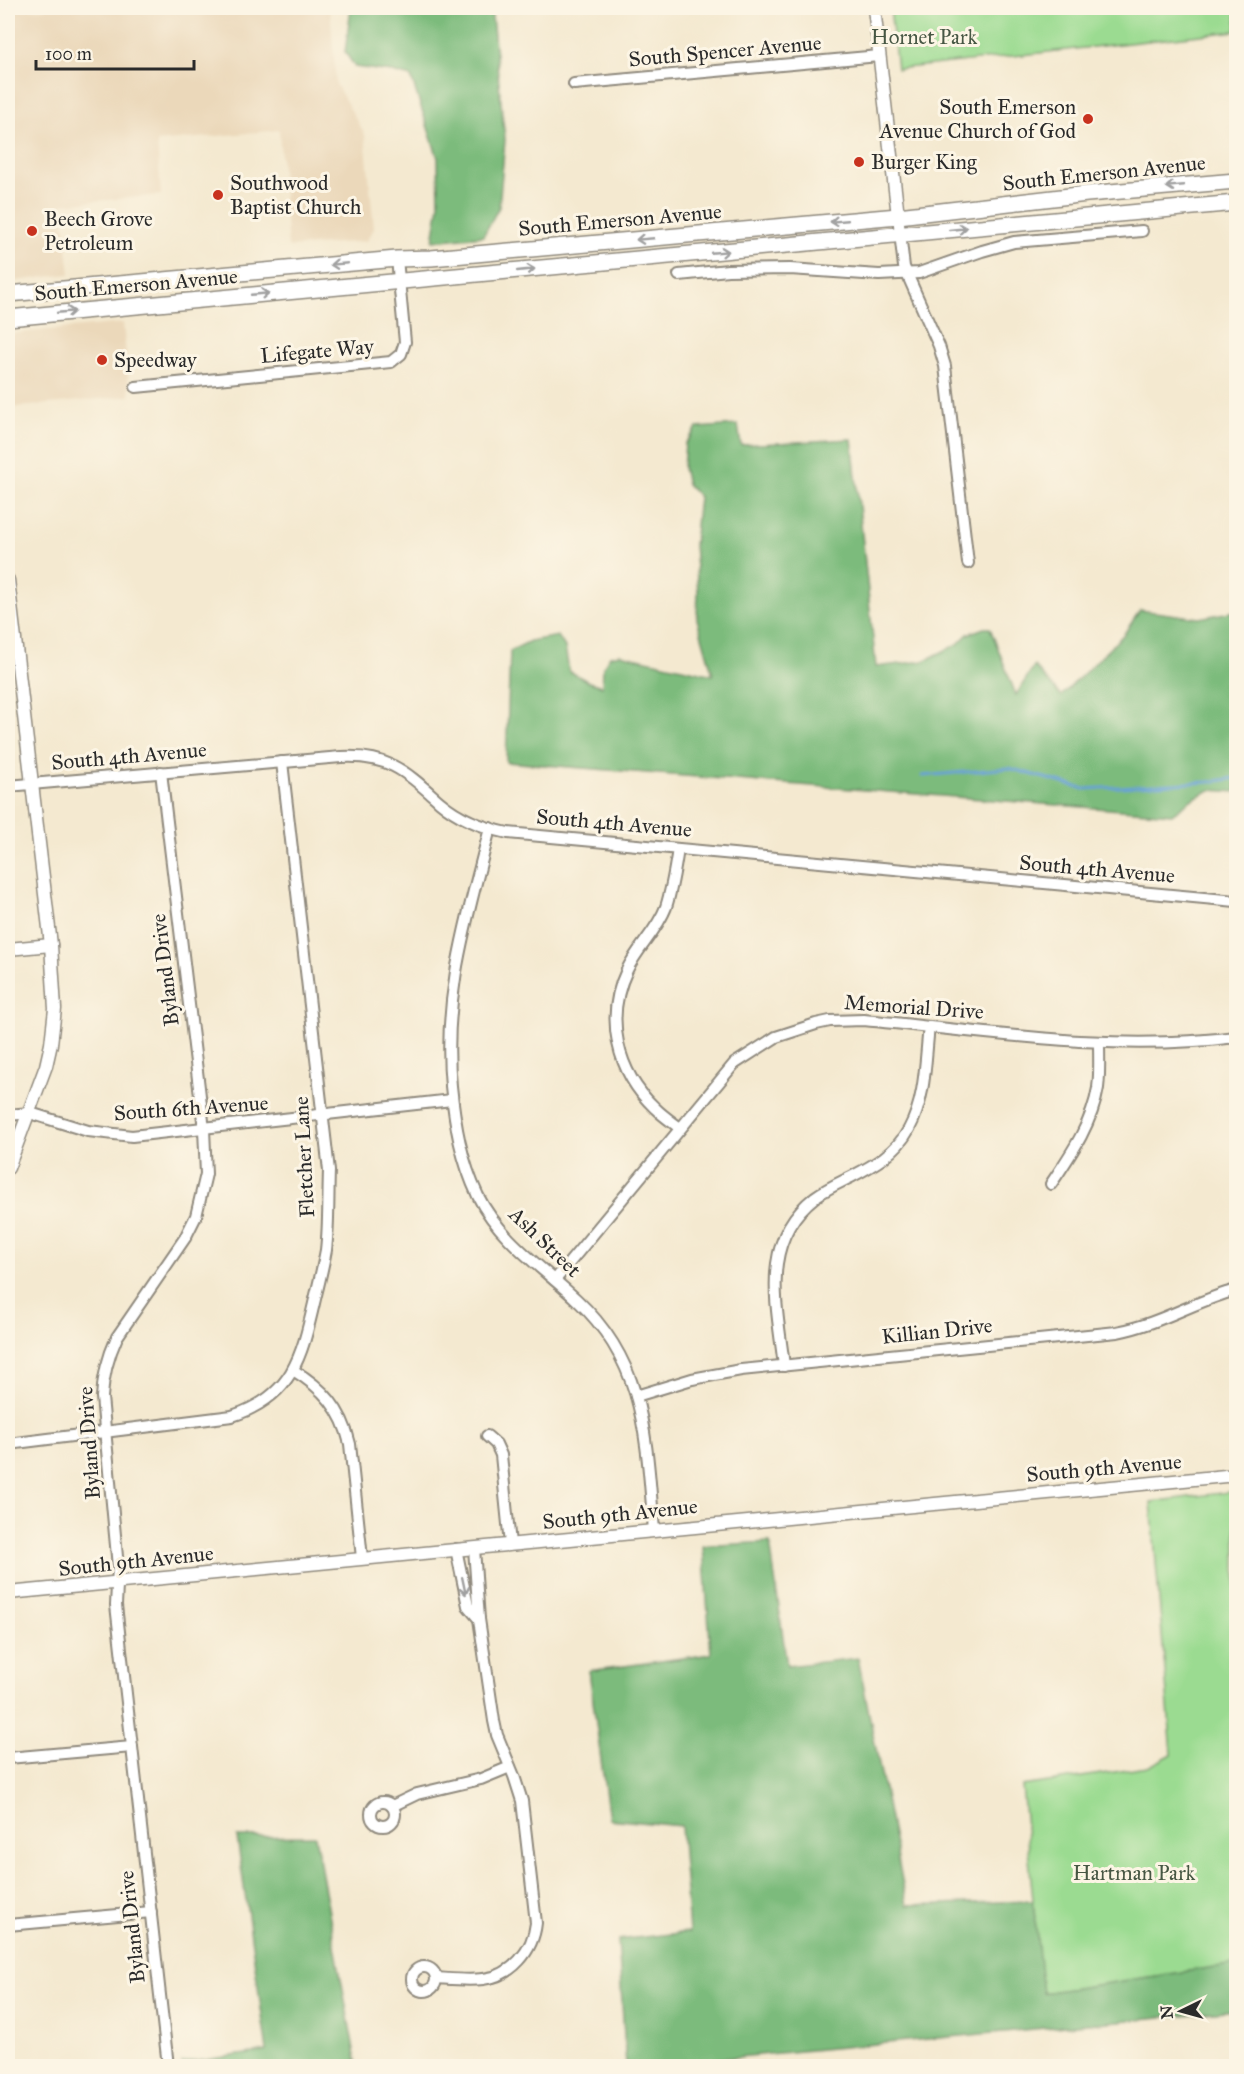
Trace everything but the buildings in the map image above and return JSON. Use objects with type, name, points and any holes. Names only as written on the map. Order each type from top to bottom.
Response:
[{"type":"main road","name":"South Emerson Avenue","points":[[8,294],[898,216],[1087,194],[1236,181]]},
{"type":"main road","name":"South Emerson Avenue","points":[[8,318],[1236,203]]},
{"type":"street","points":[[874,8],[903,260],[945,366],[968,563]]},
{"type":"street","name":"South Spencer Avenue","points":[[574,84],[879,56]]},
{"type":"street","points":[[679,275],[728,270],[790,268],[879,275],[907,274],[925,272],[991,248],[1023,240],[1142,231]]},
{"type":"street","name":"Lifegate Way","points":[[136,387],[391,362],[399,357],[405,347],[397,259]]},
{"type":"street","points":[[8,580],[10,625],[51,945],[54,993],[54,1025],[46,1066],[8,1168]]},
{"type":"street","name":"South 4th Avenue","points":[[8,786],[351,756],[384,762],[410,775],[457,814],[490,828],[513,833],[1236,901]]},
{"type":"street","name":"Fletcher Lane","points":[[8,1444],[213,1420],[237,1414],[267,1398],[282,1385],[293,1370],[304,1347],[326,1248],[329,1210],[328,1172],[282,762]]},
{"type":"street","name":"Byland Drive","points":[[161,772],[204,1129],[206,1174],[196,1216],[185,1238],[117,1337],[108,1359],[102,1387],[118,1567],[116,1605],[168,2067]]},
{"type":"street","name":"Ash Street","points":[[490,828],[453,980],[448,1039],[456,1132],[463,1161],[479,1197],[504,1233],[521,1252],[555,1280],[597,1321],[615,1346],[630,1375],[646,1436],[654,1530]]},
{"type":"street","points":[[678,849],[675,874],[666,908],[657,926],[626,971],[617,999],[615,1023],[619,1053],[630,1078],[656,1109],[680,1128]]},
{"type":"street","points":[[8,949],[51,945]]},
{"type":"street","name":"Memorial Drive","points":[[555,1280],[734,1064],[776,1037],[830,1021],[864,1020],[1100,1042],[1182,1042],[1236,1037]]},
{"type":"street","points":[[784,1366],[775,1279],[776,1260],[782,1241],[796,1215],[814,1198],[880,1161],[904,1137],[916,1114],[921,1095],[929,1027]]},
{"type":"street","points":[[1051,1184],[1082,1135],[1090,1117],[1098,1088],[1100,1042]]},
{"type":"street","name":"South 6th Avenue","points":[[8,1114],[30,1113],[88,1131],[107,1134],[142,1135],[452,1100]]},
{"type":"street","name":"Killian Drive","points":[[636,1396],[702,1377],[784,1366],[1117,1332],[1151,1324],[1211,1298],[1236,1290]]},
{"type":"street","points":[[293,1370],[311,1380],[328,1397],[347,1430],[362,1558]]},
{"type":"street","points":[[487,1436],[496,1444],[501,1455],[510,1544]]},
{"type":"street","name":"South 9th Avenue","points":[[8,1593],[1236,1475]]},
{"type":"street","points":[[436,1978],[478,1980],[502,1973],[525,1954],[533,1937],[536,1923],[519,1791],[497,1735],[479,1619],[474,1548]]},
{"type":"street","points":[[456,1549],[468,1606],[479,1619]]},
{"type":"street","points":[[8,1758],[132,1747]]},
{"type":"street","points":[[392,1806],[417,1794],[481,1779],[510,1767]]},
{"type":"street","points":[[8,1925],[151,1912]]},
{"type":"shaded area","points":[[51,8],[330,8],[336,84],[365,135],[374,229],[366,241],[288,247],[279,130],[157,142],[161,195],[62,204],[70,274],[8,282],[8,11]]},
{"type":"shaded area","points":[[123,323],[130,396],[8,408],[8,334]]},
{"type":"green space","points":[[351,8],[491,8],[505,140],[499,207],[483,236],[433,241],[439,205],[438,158],[411,77],[355,67],[345,52]]},
{"type":"green space","name":"Hornet Park","points":[[890,8],[1236,8],[1236,31],[897,69]]},
{"type":"green space","points":[[738,425],[741,445],[852,439],[876,667],[924,661],[958,644],[968,634],[990,628],[1016,695],[1034,666],[1061,696],[1124,634],[1140,610],[1199,618],[1236,611],[1236,792],[1210,790],[1172,814],[506,762],[510,651],[530,641],[558,636],[565,647],[569,671],[602,686],[603,667],[610,656],[620,654],[713,675],[697,619],[698,592],[694,545],[699,497],[687,484],[683,468],[685,444],[697,428]]},
{"type":"green space","name":"Hartman Park","points":[[1236,1491],[1236,1964],[1042,1993],[1022,1786],[1148,1767],[1172,1754],[1151,1502]]},
{"type":"green space","points":[[770,1542],[787,1666],[858,1658],[907,1905],[1033,1901],[1043,1993],[1236,1964],[1236,2010],[626,2066],[618,1940],[689,1932],[681,1826],[609,1819],[589,1671],[711,1654],[703,1546]]},
{"type":"green space","points":[[315,1836],[357,2066],[183,2066],[182,2063],[267,2051],[237,1837]]},
{"type":"waterway","points":[[922,776],[1009,768],[1084,789],[1209,782],[1236,778]]},
{"type":"place","name":"South Emerson Avenue Church of God","points":[[1088,119]]},
{"type":"place","name":"Burger King","points":[[859,162]]},
{"type":"place","name":"Southwood Baptist Church","points":[[218,195]]},
{"type":"place","name":"Beech Grove Petroleum","points":[[32,231]]},
{"type":"place","name":"Speedway","points":[[102,360]]}]
